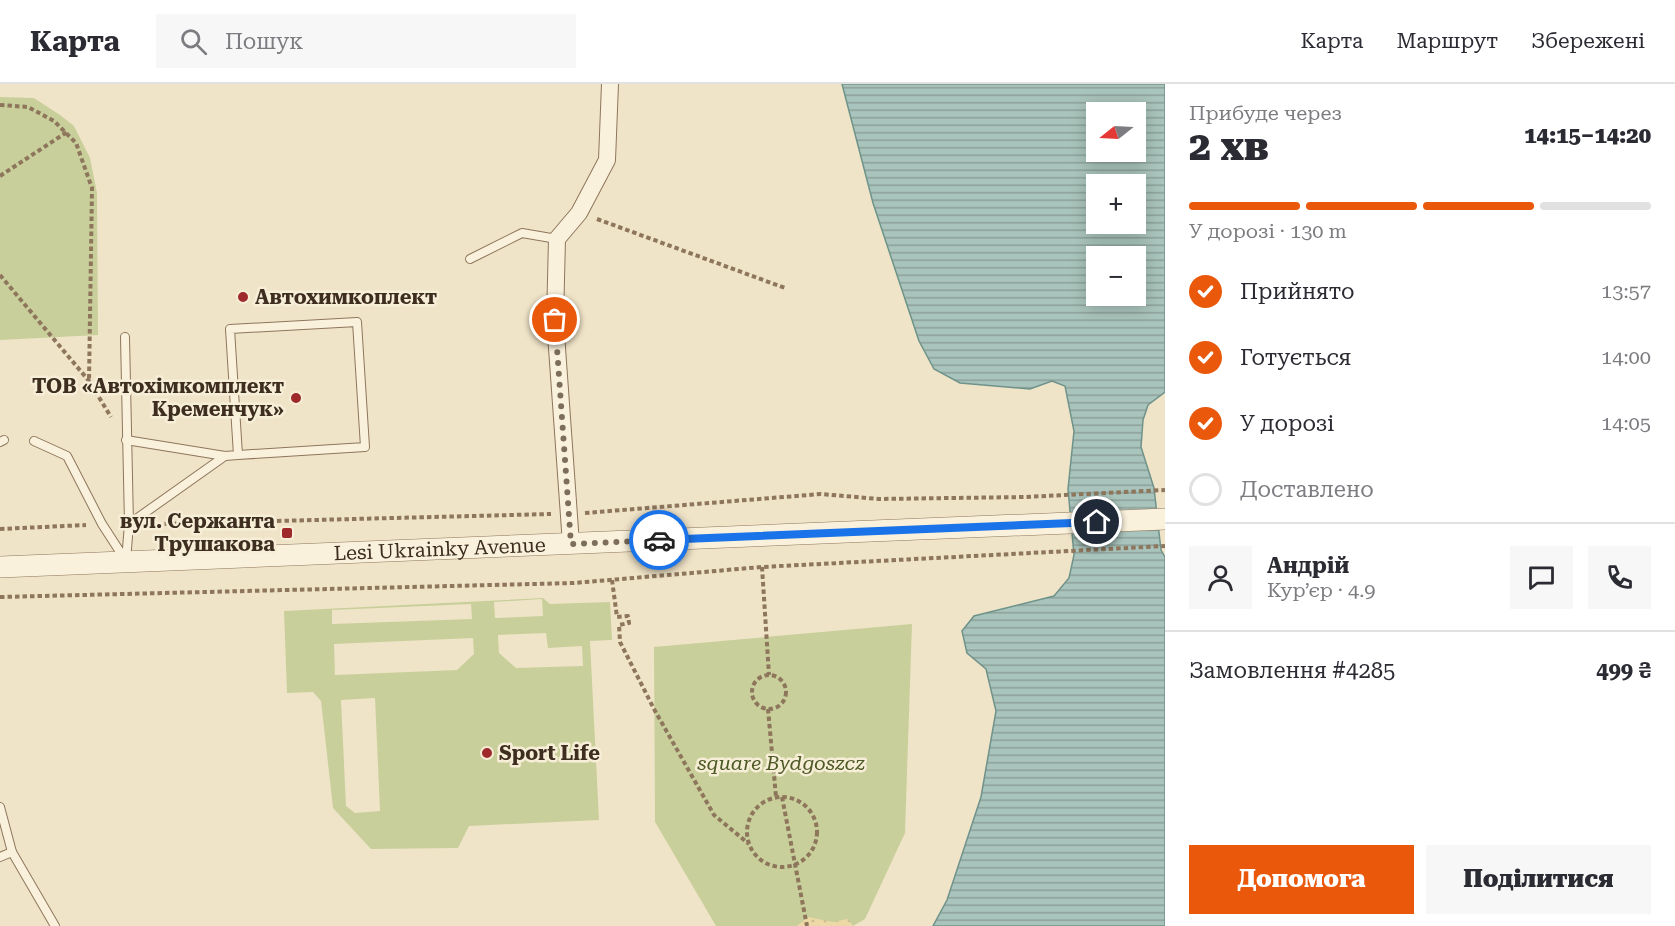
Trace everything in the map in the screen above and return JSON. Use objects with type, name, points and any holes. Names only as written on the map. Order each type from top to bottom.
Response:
[{"type":"street","points":[[571,544],[555,320],[557,239],[579,213],[607,160],[610,84]]},
{"type":"street","name":"Lesi Ukrainky Avenue","points":[[0,567],[1165,519]]},
{"type":"lane","points":[[470,259],[522,233],[557,239]]},
{"type":"lane","points":[[126,440],[225,456],[364,447],[357,322],[230,329],[238,455]]},
{"type":"lane","points":[[125,337],[129,524],[126,561]]},
{"type":"lane","points":[[34,441],[67,456],[102,524],[126,561]]},
{"type":"lane","points":[[129,524],[225,456]]},
{"type":"lane","points":[[0,807],[12,852],[55,926]]},
{"type":"lane","points":[[0,857],[12,852]]},
{"type":"path","points":[[0,105],[28,107],[54,121],[67,132],[76,143],[92,188],[89,381]]},
{"type":"path","points":[[0,176],[67,132]]},
{"type":"path","points":[[579,213],[785,288]]},
{"type":"path","points":[[0,275],[89,381],[126,440]]},
{"type":"path","points":[[129,524],[568,514],[821,495],[879,499],[1026,497],[1165,490]]},
{"type":"path","points":[[0,529],[102,524]]},
{"type":"path","points":[[0,597],[574,584],[762,567],[1165,546]]},
{"type":"path","points":[[762,567],[769,675]]},
{"type":"path","points":[[612,580],[617,617],[628,616],[629,622],[619,625],[620,642],[654,709],[714,815],[749,844],[762,861],[783,867],[794,865],[812,850],[816,826],[812,814],[805,805],[776,797],[755,809],[749,820],[749,844]]},
{"type":"path","points":[[769,675],[779,678],[786,693],[782,703],[768,709],[757,705],[752,688],[758,679],[769,675]]},
{"type":"path","points":[[768,709],[776,797]]},
{"type":"path","points":[[782,797],[807,926]]},
{"type":"green space","points":[[0,97],[34,98],[60,115],[74,126],[90,158],[97,193],[98,335],[0,340]]},
{"type":"green space","name":"Sport Life","points":[[543,598],[550,604],[610,602],[612,640],[590,641],[599,820],[469,826],[458,848],[371,849],[333,808],[321,701],[313,692],[287,693],[284,611]],"holes":[[[542,599],[543,616],[495,618],[494,602]],[[471,604],[472,619],[332,624],[332,610]],[[546,633],[548,648],[582,646],[583,666],[516,668],[499,653],[498,635]],[[473,638],[474,654],[457,670],[335,675],[334,644]],[[375,698],[380,811],[355,813],[346,806],[341,700]]]},
{"type":"green space","name":"square Bydgoszcz","points":[[912,624],[905,833],[865,919],[853,926],[716,926],[655,822],[654,647]]},
{"type":"sand","points":[[808,917],[833,922],[848,919],[853,926],[797,926]]},
{"type":"water","points":[[842,84],[1165,84],[1165,392],[1148,405],[1143,420],[1141,447],[1154,488],[1161,550],[1165,557],[1165,926],[933,926],[947,900],[981,797],[996,711],[986,669],[967,653],[962,631],[974,616],[1054,596],[1069,578],[1074,555],[1068,489],[1074,431],[1065,386],[1052,381],[1030,389],[960,383],[934,369],[919,341],[873,203]]},
{"type":"way so far","points":[[555,320],[571,544],[659,540]]},
{"type":"place","name":"Автохимкоплект","points":[[243,297]]},
{"type":"place","name":"ТОВ «Автохімкомплект Кременчук»","points":[[296,398]]},
{"type":"place","name":"вул. Сержанта Трушакова","points":[[287,533]]},
{"type":"place","name":"Sport Life","points":[[487,753]]},
{"type":"route","points":[[659,540],[1097,522]]}]
